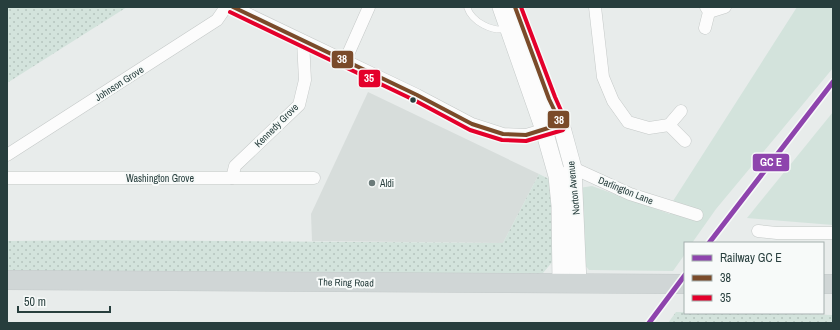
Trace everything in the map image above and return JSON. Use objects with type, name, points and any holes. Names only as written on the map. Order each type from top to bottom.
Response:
[{"type":"main road","name":"The Ring Road","points":[[7,280],[684,284]]},
{"type":"street","name":"Johnson Grove","points":[[7,155],[217,20],[226,7]]},
{"type":"street","points":[[233,7],[472,124],[502,134],[526,135],[561,124]]},
{"type":"street","points":[[345,61],[369,7]]},
{"type":"street","name":"Norton Avenue","points":[[501,7],[514,27],[561,124],[573,168],[570,283]]},
{"type":"street","name":"Norton Avenue","points":[[515,7],[514,27],[557,176],[570,283]]},
{"type":"street","points":[[595,7],[603,77],[613,101],[628,122],[649,128],[669,125],[681,111]]},
{"type":"street","points":[[705,28],[708,10],[725,7]]},
{"type":"street","name":"Kennedy Grove","points":[[232,178],[235,166],[299,105],[305,80],[303,42]]},
{"type":"street","points":[[669,125],[685,141]]},
{"type":"street","points":[[557,176],[573,168]]},
{"type":"street","name":"Darlington Lane","points":[[573,168],[630,194],[697,215]]},
{"type":"street","name":"Washington Grove","points":[[7,178],[314,178]]},
{"type":"street","points":[[758,231],[777,238],[833,233]]},
{"type":"lane","points":[[467,7],[480,23],[499,30],[514,27]]},
{"type":"shaded area","points":[[7,7],[127,7],[7,83]]},
{"type":"shaded area","points":[[797,7],[833,7],[833,68],[716,209],[693,242],[684,242],[684,255],[673,271],[589,270],[580,259],[579,188],[592,186],[670,214],[673,201]]},
{"type":"shaded area","points":[[368,92],[539,174],[503,243],[312,241],[311,214]]},
{"type":"shaded area","points":[[833,112],[833,225],[747,218]]},
{"type":"shaded area","points":[[539,174],[551,180],[553,261],[543,273],[535,275],[7,273],[7,241],[100,240],[503,243]]},
{"type":"shaded area","points":[[676,312],[684,312],[684,314],[833,315],[833,323],[668,323]]},
{"type":"transit line","name":"38","points":[[233,7],[417,95],[472,124],[503,134],[526,135],[561,124],[549,99],[515,7]]},
{"type":"transit line","name":"35","points":[[230,12],[414,100],[470,130],[502,140],[526,141],[563,130],[567,124],[555,97],[521,7]]},
{"type":"transit line","points":[[710,242],[833,82]]},
{"type":"transit line","points":[[649,323],[684,276]]},
{"type":"place","name":"Aldi","points":[[372,183]]}]
